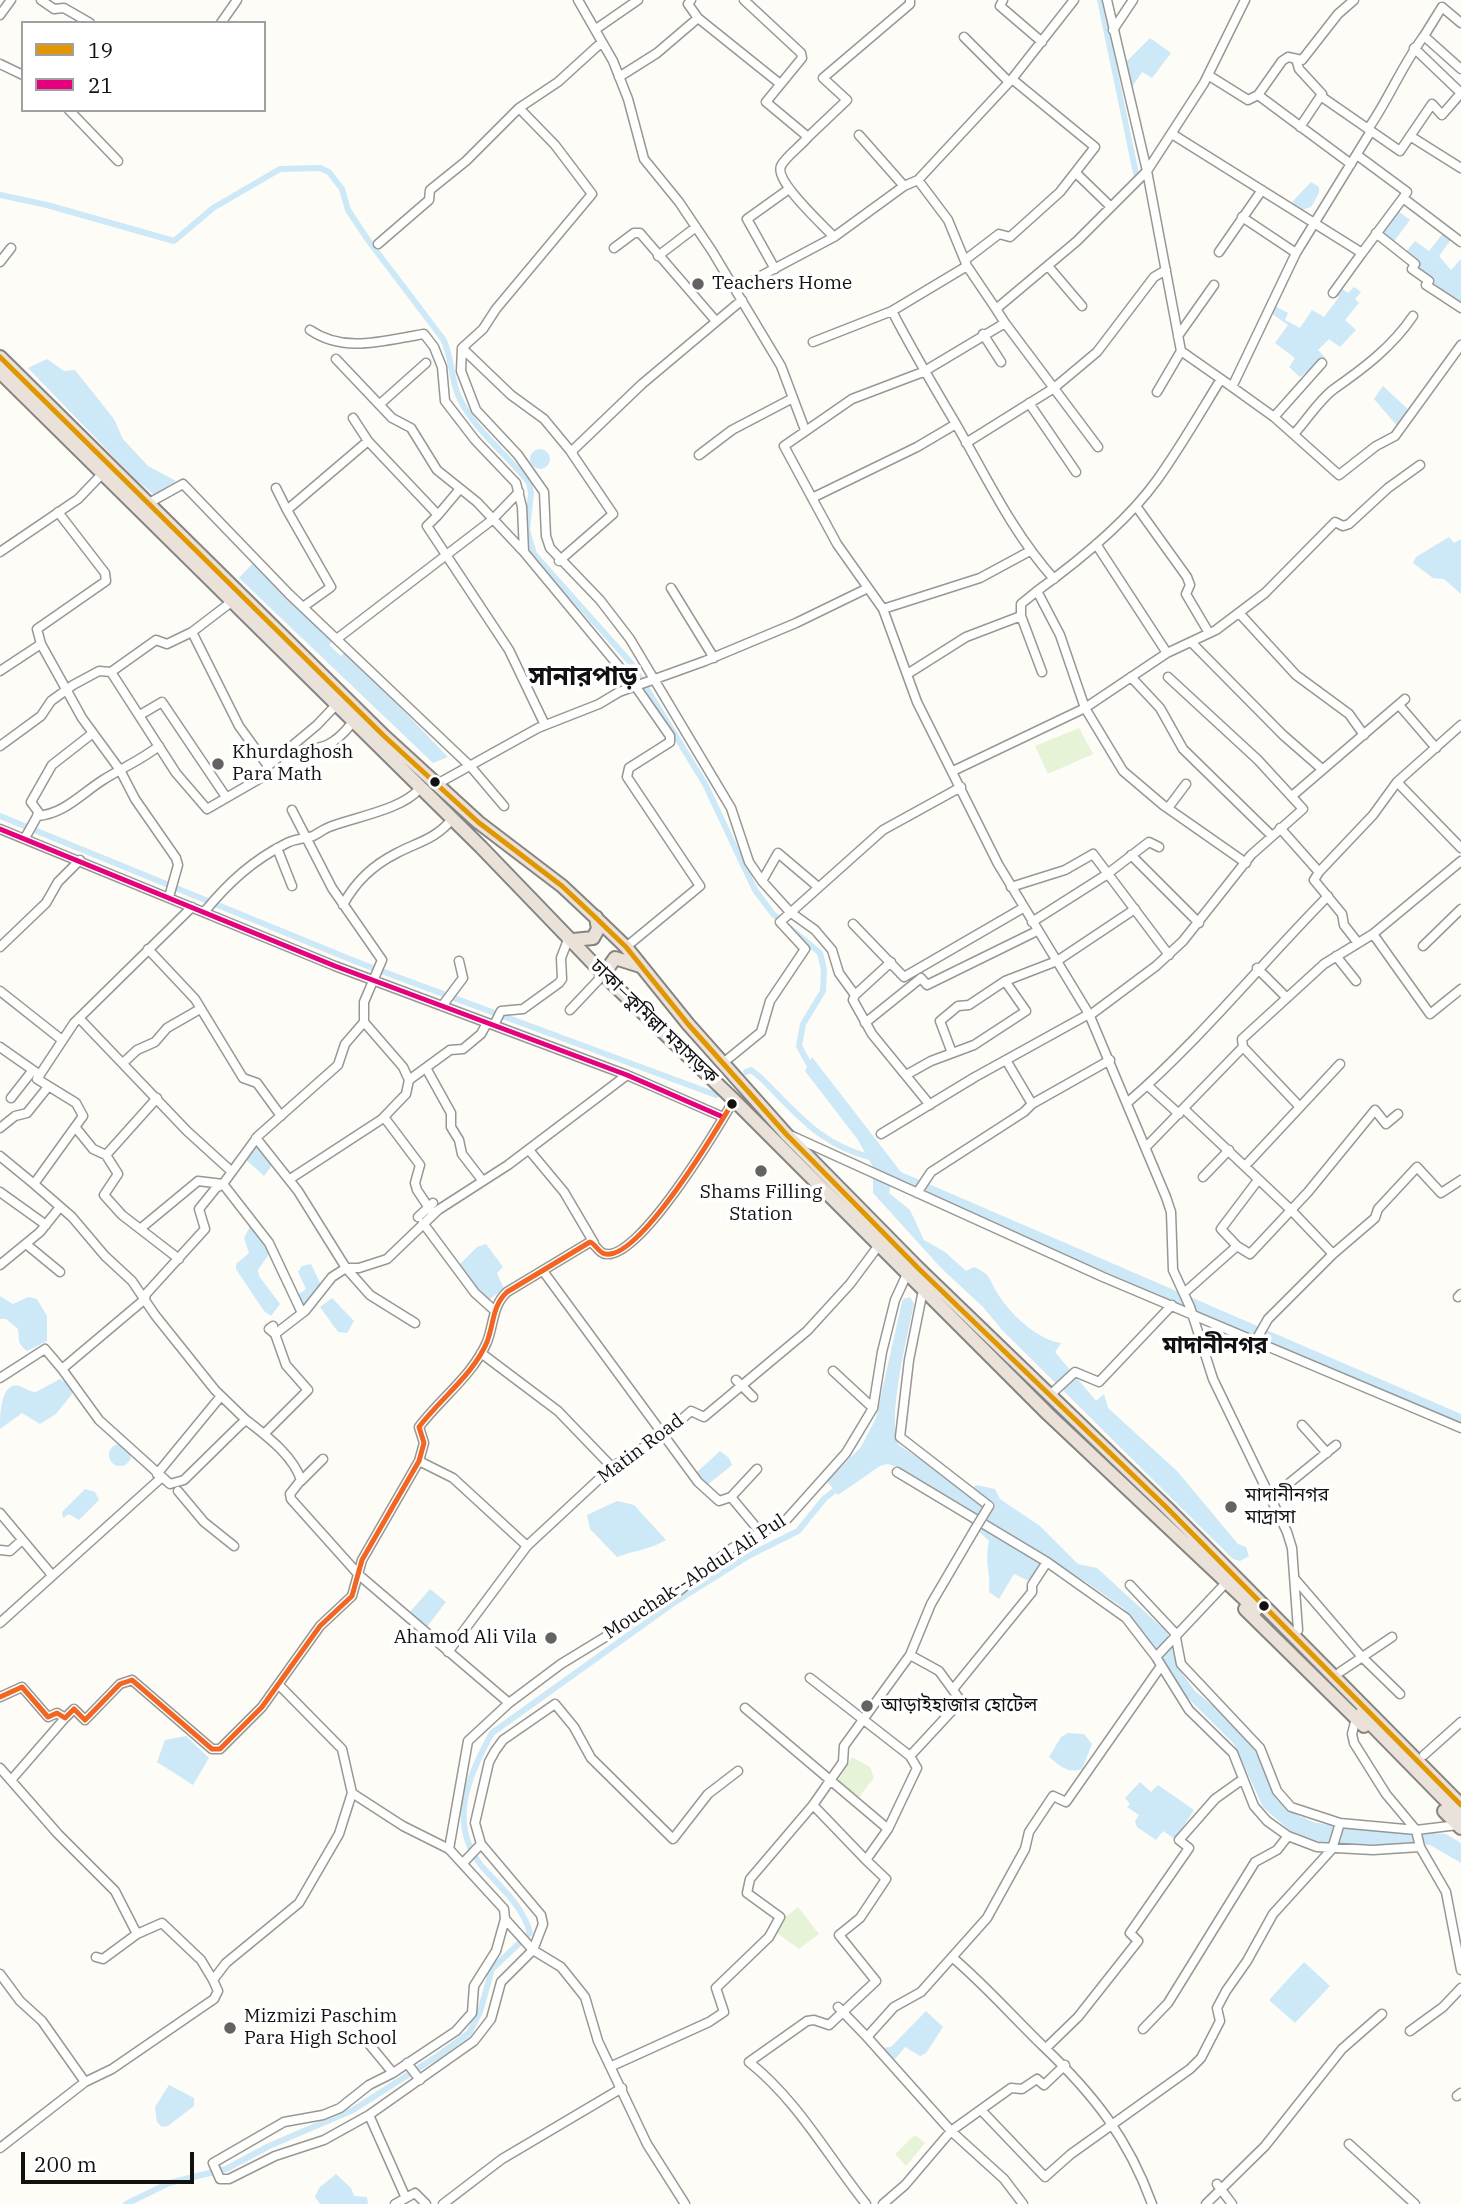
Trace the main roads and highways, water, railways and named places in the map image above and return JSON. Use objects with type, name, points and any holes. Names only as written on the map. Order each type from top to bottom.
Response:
[{"type":"highway","points":[[0,349],[18,383]]},
{"type":"highway","name":"ঢাকা–কুমিল্লা মহাসড়ক","points":[[0,356],[18,383],[102,474],[452,819],[906,1274],[1162,1512],[1461,1805]]},
{"type":"highway","name":"ঢাকা–কুমিল্লা মহাসড়ক","points":[[0,372],[18,383],[149,503],[294,649],[436,784],[596,917],[626,947],[723,1063],[786,1133],[1053,1392],[1162,1512],[1460,1823]]},
{"type":"highway","points":[[0,379],[18,383]]},
{"type":"highway","points":[[571,939],[593,938],[598,929],[596,917]]},
{"type":"highway","points":[[606,976],[615,958],[642,967]]},
{"type":"highway","points":[[1162,1512],[1170,1537],[1460,1823]]},
{"type":"highway","points":[[1162,1512],[1207,1540],[1461,1794]]},
{"type":"water","points":[[1097,0],[1103,0],[1139,174],[1134,178]]},
{"type":"water","points":[[1150,38],[1171,53],[1152,78],[1142,72],[1130,90],[1126,62]]},
{"type":"water","points":[[1311,182],[1319,187],[1319,193],[1311,207],[1302,210],[1292,202]]},
{"type":"water","points":[[1397,210],[1410,220],[1392,244],[1379,234]]},
{"type":"water","points":[[1445,231],[1453,237],[1439,256],[1451,270],[1461,259],[1461,305],[1414,268],[1405,253],[1415,241],[1429,251]]},
{"type":"water","points":[[1338,286],[1348,293],[1354,287],[1361,292],[1355,299],[1359,303],[1345,320],[1356,330],[1340,347],[1329,339],[1318,350],[1325,357],[1300,377],[1289,367],[1295,358],[1275,343],[1288,325],[1271,313],[1275,306],[1288,313],[1285,320],[1300,328],[1312,310],[1324,317],[1339,297],[1334,293]]},
{"type":"water","points":[[47,359],[64,371],[75,370],[114,419],[123,439],[148,466],[176,481],[154,495],[135,479],[28,368]]},
{"type":"water","points":[[1383,386],[1411,412],[1399,428],[1374,399]]},
{"type":"water","points":[[536,449],[544,449],[550,459],[544,469],[536,469],[530,463],[530,455]]},
{"type":"water","points":[[1449,537],[1454,543],[1461,539],[1461,594],[1444,579],[1433,578],[1413,563],[1416,557]]},
{"type":"water","points":[[254,562],[334,639],[329,645],[341,656],[346,651],[448,757],[433,763],[239,578]]},
{"type":"water","points":[[812,1057],[901,1172],[1461,1414],[1461,1424],[1014,1233],[893,1176],[889,1193],[910,1210],[924,1240],[945,1252],[966,1271],[974,1267],[983,1272],[1008,1308],[1024,1324],[1042,1337],[1061,1343],[1055,1352],[1096,1401],[1104,1394],[1108,1408],[1177,1471],[1238,1544],[1246,1547],[1249,1556],[1240,1561],[1233,1559],[942,1269],[873,1193],[873,1167],[858,1140],[805,1071]]},
{"type":"water","points":[[258,1142],[273,1164],[264,1176],[244,1158]]},
{"type":"water","points":[[251,1224],[269,1254],[258,1270],[259,1276],[280,1304],[271,1316],[264,1311],[236,1269],[236,1264],[249,1253],[244,1238]]},
{"type":"water","points":[[486,1244],[503,1267],[497,1273],[504,1289],[487,1301],[458,1266],[477,1247]]},
{"type":"water","points":[[311,1264],[322,1287],[304,1307],[297,1296],[306,1289],[298,1272],[302,1266]]},
{"type":"water","points":[[0,1296],[13,1304],[28,1297],[37,1299],[47,1316],[47,1341],[27,1351],[19,1341],[18,1329],[6,1319],[0,1319]]},
{"type":"water","points":[[910,1297],[914,1304],[896,1400],[896,1435],[900,1446],[969,1491],[976,1485],[995,1489],[1000,1499],[1040,1526],[1078,1564],[1097,1568],[1167,1632],[1181,1672],[1195,1691],[1229,1719],[1252,1743],[1275,1794],[1295,1814],[1313,1822],[1334,1826],[1446,1834],[1461,1843],[1461,1863],[1430,1845],[1326,1844],[1290,1831],[1263,1807],[1234,1744],[1175,1685],[1140,1629],[1123,1608],[1086,1582],[1047,1560],[1031,1582],[1014,1574],[999,1599],[989,1592],[989,1541],[953,1506],[897,1467],[888,1464],[880,1466],[838,1495],[827,1481],[861,1447],[876,1418],[901,1306],[903,1299]]},
{"type":"water","points":[[332,1298],[354,1321],[347,1333],[338,1332],[320,1307]]},
{"type":"water","points":[[60,1379],[71,1387],[72,1394],[56,1414],[40,1424],[22,1413],[0,1429],[2,1402],[8,1389],[19,1386],[36,1392]]},
{"type":"water","points":[[120,1444],[128,1447],[131,1455],[128,1463],[120,1466],[112,1463],[109,1455],[112,1447]]},
{"type":"water","points":[[720,1451],[729,1458],[732,1465],[706,1486],[695,1474]]},
{"type":"water","points":[[85,1489],[95,1492],[99,1500],[79,1520],[69,1514],[63,1518],[62,1512]]},
{"type":"water","points":[[617,1501],[634,1505],[666,1540],[617,1557],[590,1529],[587,1515]]},
{"type":"water","points":[[430,1589],[446,1602],[426,1628],[409,1613]]},
{"type":"water","points":[[1068,1733],[1084,1734],[1092,1744],[1082,1769],[1068,1770],[1049,1757],[1061,1737]]},
{"type":"water","points":[[186,1736],[209,1758],[193,1785],[157,1762],[165,1740]]},
{"type":"water","points":[[1140,1782],[1151,1792],[1158,1785],[1194,1810],[1175,1839],[1163,1831],[1156,1840],[1137,1827],[1135,1821],[1139,1815],[1127,1807],[1130,1804],[1125,1798]]},
{"type":"water","points":[[1304,1962],[1330,1986],[1295,2023],[1269,2000]]},
{"type":"water","points":[[926,2011],[943,2027],[926,2053],[920,2056],[905,2047],[892,2063],[881,2048],[891,2047]]},
{"type":"water","points":[[169,2085],[194,2098],[194,2106],[168,2126],[162,2127],[157,2122],[155,2107]]},
{"type":"water","points":[[336,2174],[351,2188],[354,2196],[367,2197],[368,2204],[320,2204],[315,2197],[319,2188]]},
{"type":"waterway","points":[[0,195],[47,205],[174,241],[213,208],[280,169],[320,168],[329,172],[342,189],[348,210],[368,240],[443,339],[456,390],[465,409],[529,483],[531,493],[527,530],[534,554],[631,663],[705,784],[755,890],[773,914],[820,953],[824,970],[823,991],[803,1024],[799,1046],[812,1070]]},
{"type":"waterway","points":[[0,816],[357,962],[716,1095]]},
{"type":"waterway","points":[[746,1072],[751,1070],[761,1078],[824,1137],[873,1158]]},
{"type":"waterway","points":[[126,2204],[169,2183],[226,2169],[269,2146],[353,2110],[469,2033],[480,2012],[492,1969],[530,1933],[518,1908],[474,1856],[467,1839],[464,1804],[468,1786],[492,1733],[672,1604],[750,1555],[798,1531],[824,1499],[840,1486]]},
{"type":"place","name":"Teachers Home","points":[[698,284]]},
{"type":"place","name":"Khurdaghosh Para Math","points":[[218,764]]},
{"type":"place","name":"Shams Filling Station","points":[[761,1171]]},
{"type":"place","name":"মাদানীনগর মাদ্রাসা","points":[[1231,1507]]},
{"type":"place","name":"Ahamod Ali Vila","points":[[551,1638]]},
{"type":"place","name":"আড়াইহাজার হোটেল","points":[[867,1706]]},
{"type":"place","name":"Mizmizi Paschim Para High School","points":[[230,2028]]},
{"type":"district","name":"সানারপাড়","points":[[583,677]]},
{"type":"district","name":"মাদানীনগর","points":[[1215,1346]]}]
